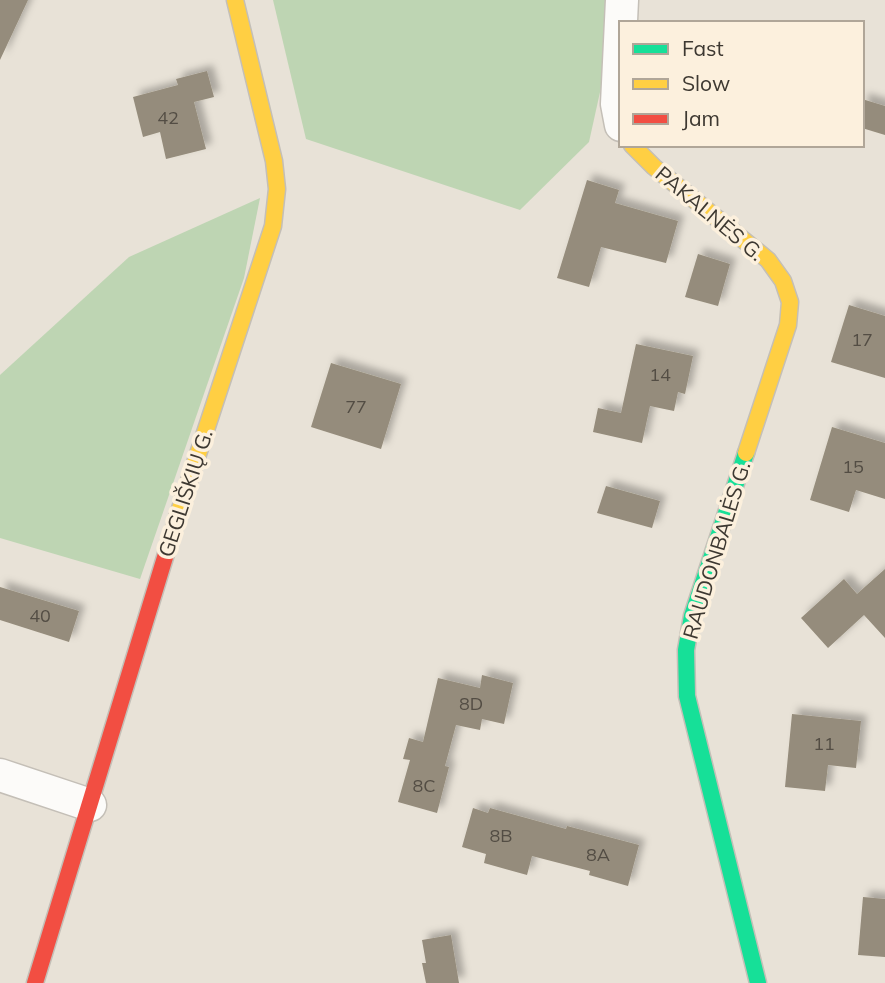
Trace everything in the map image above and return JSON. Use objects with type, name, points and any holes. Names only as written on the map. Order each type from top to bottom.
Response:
[{"type":"street","name":"GEGLIŠKIŲ G.","points":[[35,983],[161,568],[273,226],[277,189],[274,161],[236,0]]},
{"type":"street","points":[[620,21],[621,0]]},
{"type":"street","points":[[619,52],[619,114]]},
{"type":"street","name":"PAKALNĖS G.","points":[[634,147],[654,167],[768,260],[783,281],[790,302],[788,325]]},
{"type":"street","name":"RAUDONBALĖS G.","points":[[758,983],[687,696],[686,650],[692,617],[788,325]]},
{"type":"street","points":[[0,775],[90,804]]},
{"type":"green space","points":[[273,0],[612,0],[604,74],[589,142],[520,210],[306,139]]},
{"type":"green space","points":[[260,198],[244,278],[140,579],[0,538],[0,375],[129,257]]},
{"type":"building","points":[[0,0],[28,0],[0,60]]},
{"type":"building","points":[[207,71],[214,97],[194,102],[206,149],[166,159],[160,132],[143,137],[133,97],[178,85],[176,79]]},
{"type":"building","points":[[864,100],[885,106],[885,135],[864,129]]},
{"type":"building","points":[[587,180],[619,190],[615,203],[678,221],[666,263],[601,247],[589,287],[557,278]]},
{"type":"building","points":[[698,254],[730,264],[718,306],[685,297]]},
{"type":"building","points":[[849,305],[885,316],[885,378],[831,362]]},
{"type":"building","points":[[636,344],[693,356],[685,394],[678,392],[674,411],[650,406],[642,443],[593,432],[598,408],[621,413]]},
{"type":"building","points":[[331,363],[401,384],[381,449],[311,427]]},
{"type":"building","points":[[832,427],[885,443],[885,499],[856,490],[849,512],[810,500]]},
{"type":"building","points":[[606,486],[660,501],[652,528],[597,513]]},
{"type":"building","points":[[885,569],[885,638],[864,615],[828,648],[801,618],[844,579],[857,594]]},
{"type":"building","points":[[0,587],[79,611],[69,642],[0,620]]},
{"type":"building","points":[[482,675],[513,683],[504,724],[482,719],[480,730],[456,725],[437,813],[398,802],[410,760],[403,759],[409,738],[423,742],[438,678],[480,688]]},
{"type":"building","points":[[792,714],[861,721],[856,768],[828,765],[825,791],[785,787]]},
{"type":"building","points":[[473,808],[488,813],[490,808],[639,845],[628,886],[589,875],[590,871],[532,856],[527,875],[484,863],[486,854],[462,847]]},
{"type":"building","points":[[863,897],[885,899],[885,957],[858,955]]},
{"type":"building","points":[[451,935],[459,983],[426,983],[422,963],[426,963],[422,940]]},
{"type":"traffic: fast","points":[[746,453],[692,616],[686,650],[687,696],[758,983]]},
{"type":"traffic: slow","points":[[177,518],[273,226],[277,189],[274,161],[235,0]]},
{"type":"traffic: slow","points":[[634,147],[654,167],[768,260],[783,281],[790,302],[788,325],[746,453]]},
{"type":"traffic: jam","points":[[35,983],[177,518]]}]
